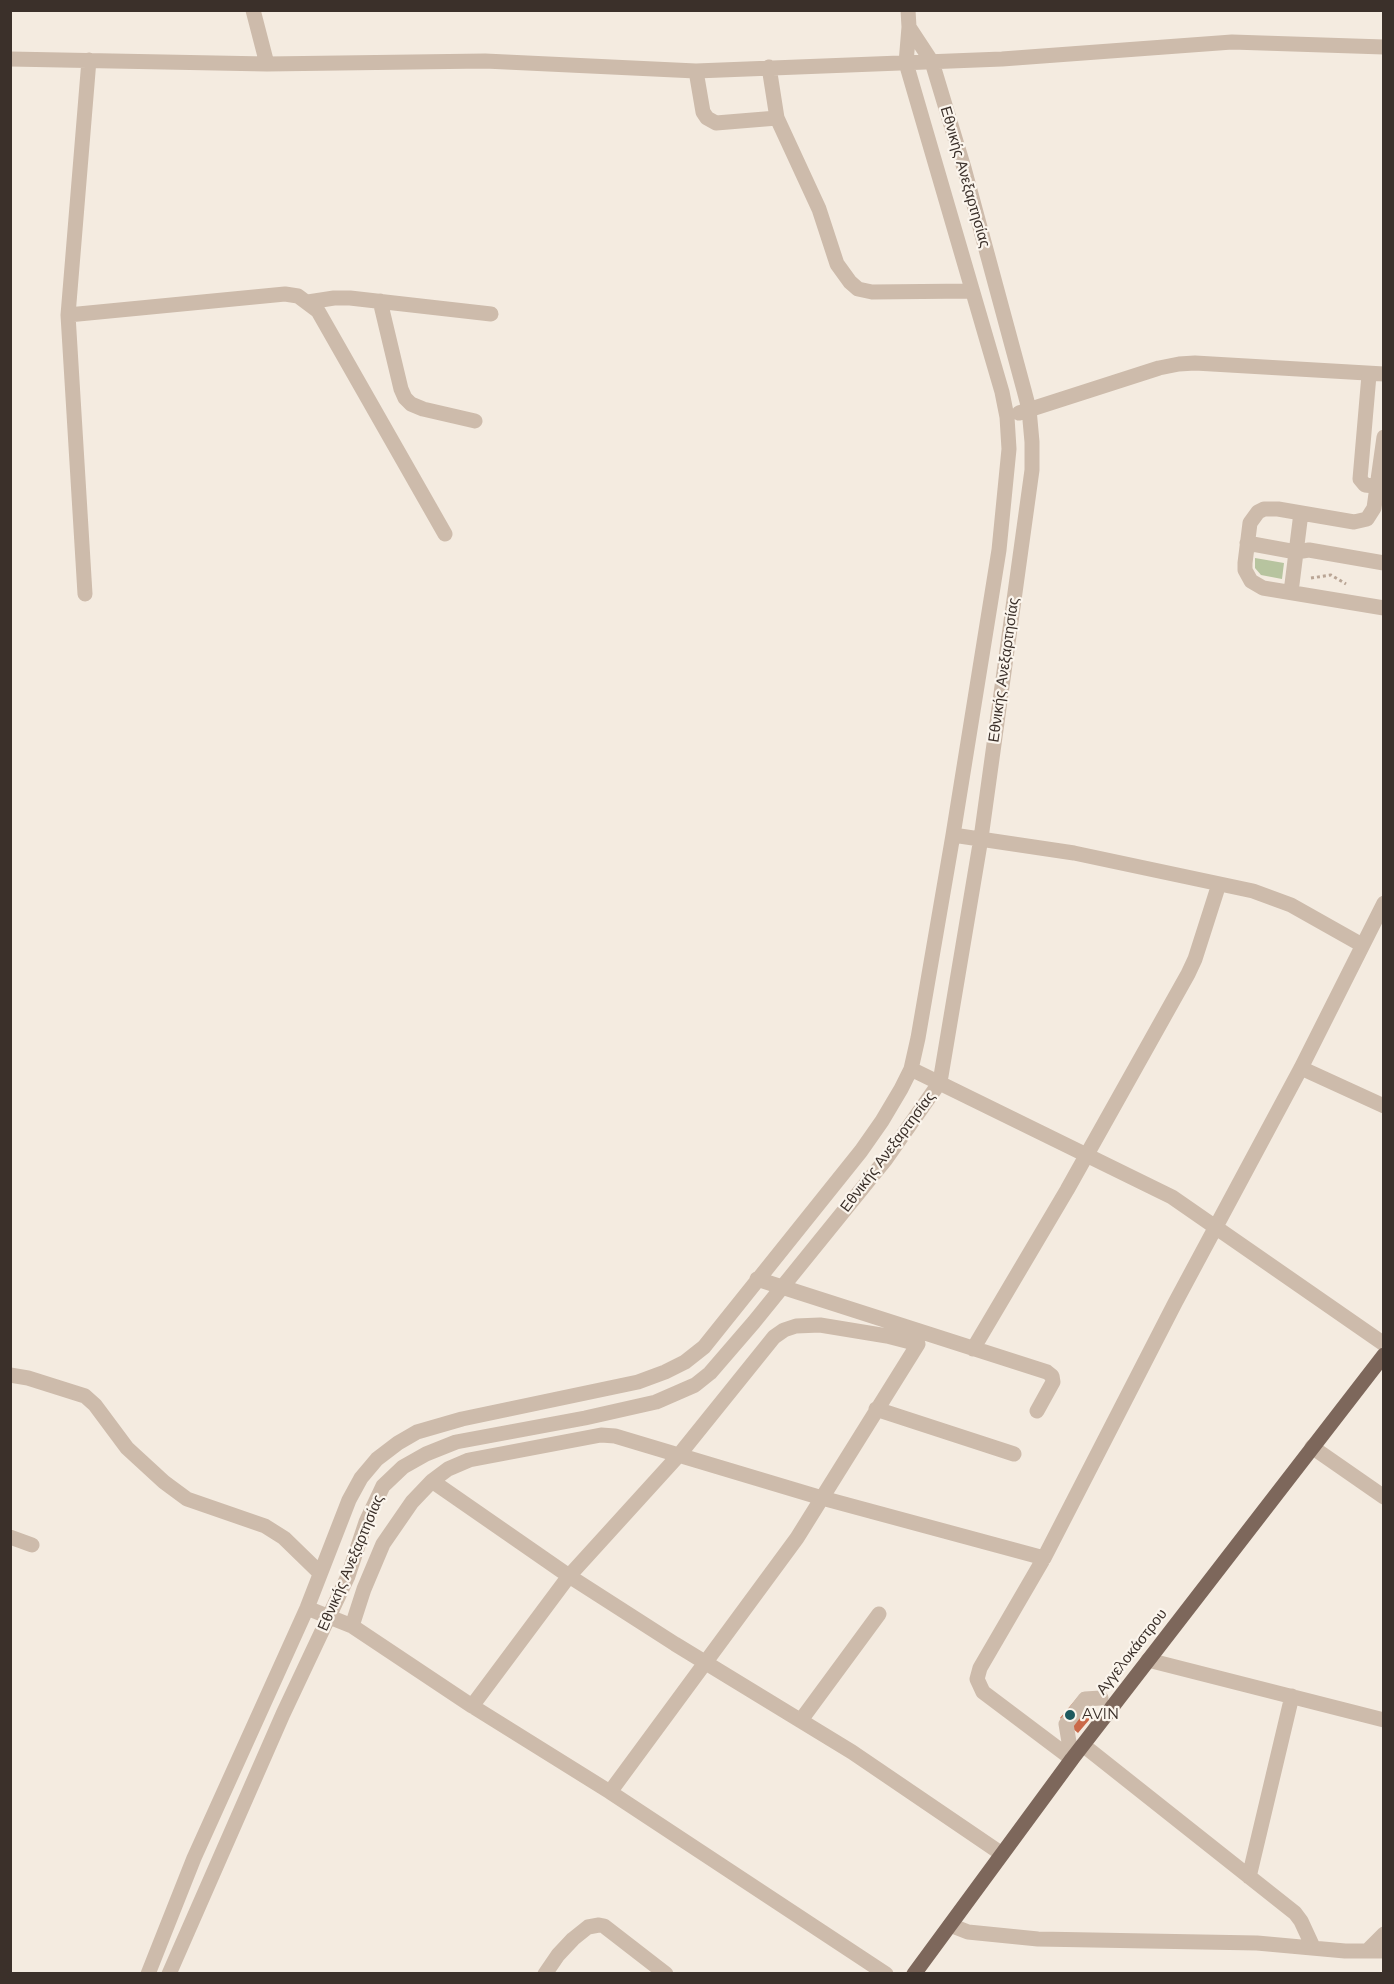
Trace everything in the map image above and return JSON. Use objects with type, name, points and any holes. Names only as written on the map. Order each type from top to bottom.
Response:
[{"type":"main road","name":"Αγγελοκάστρου","points":[[914,1974],[1072,1759],[1076,1743],[1148,1660],[1383,1355]]},
{"type":"street","points":[[253,10],[267,64]]},
{"type":"street","name":"Εθνικής Ανεξαρτησίας","points":[[148,1974],[194,1858],[307,1608],[349,1500],[361,1478],[377,1459],[417,1432],[440,1424],[638,1382],[685,1362],[704,1347],[861,1151],[897,1097],[911,1069],[953,836],[999,550],[1009,449],[1007,417],[1002,392],[906,63],[908,10]]},
{"type":"street","name":"Εθνικής Ανεξαρτησίας","points":[[169,1974],[283,1714],[348,1576],[366,1522],[383,1486],[403,1467],[426,1454],[456,1442],[656,1402],[695,1385],[710,1373],[886,1159],[940,1082],[981,838],[1032,470],[1032,442],[1029,409],[964,168],[932,62],[909,27]]},
{"type":"street","points":[[10,59],[267,64],[485,61],[696,71],[1086,54],[1232,42],[1383,47]]},
{"type":"street","points":[[85,594],[68,315],[89,60]]},
{"type":"street","points":[[769,67],[777,118],[819,209],[837,264],[850,282],[858,289],[872,292],[972,291]]},
{"type":"street","points":[[696,71],[703,112],[707,118],[716,123],[777,118]]},
{"type":"street","points":[[68,315],[285,294],[298,296],[318,311],[445,534]]},
{"type":"street","points":[[308,302],[334,298],[380,301],[491,314]]},
{"type":"street","points":[[380,301],[405,398],[411,404],[423,409],[475,421]]},
{"type":"street","points":[[1007,417],[1159,368],[1179,364],[1195,363],[1376,375],[1360,479],[1365,485],[1380,487]]},
{"type":"street","points":[[1383,443],[1380,487],[1373,512],[1363,521],[1354,522],[1271,508],[1258,512],[1250,523],[1245,570],[1251,581],[1263,588],[1383,608]]},
{"type":"street","points":[[1291,592],[1301,513]]},
{"type":"street","points":[[1247,543],[1296,552],[1308,557],[1383,570]]},
{"type":"street","points":[[1296,552],[1309,550],[1383,564]]},
{"type":"street","points":[[953,836],[981,838],[1074,853],[1253,891],[1275,898],[1362,945]]},
{"type":"street","points":[[973,1349],[1188,974],[1219,884]]},
{"type":"street","points":[[1072,1759],[983,1692],[977,1679],[982,1663],[1044,1558],[1301,1068],[1383,903]]},
{"type":"street","points":[[1301,1068],[1383,1106]]},
{"type":"street","points":[[911,1069],[1172,1197],[1383,1344]]},
{"type":"street","points":[[757,1279],[1050,1374],[1053,1382],[1037,1411]]},
{"type":"street","points":[[472,1706],[569,1576],[679,1455],[774,1337],[796,1326],[820,1325],[918,1344],[797,1538],[610,1792]]},
{"type":"street","points":[[10,1375],[28,1378],[86,1396],[127,1448],[164,1482],[187,1499],[265,1526],[284,1538],[320,1573]]},
{"type":"street","points":[[876,1409],[1014,1454]]},
{"type":"street","points":[[352,1626],[364,1588],[383,1544],[412,1502],[432,1481],[448,1469],[469,1460],[601,1435],[615,1436],[822,1498],[1044,1558]]},
{"type":"street","points":[[1312,1447],[1383,1497]]},
{"type":"street","points":[[432,1481],[569,1576],[893,1778],[1002,1854]]},
{"type":"street","points":[[10,1537],[32,1545]]},
{"type":"street","points":[[307,1608],[352,1626],[886,1974]]},
{"type":"street","points":[[801,1720],[879,1614]]},
{"type":"street","points":[[1148,1660],[1383,1720]]},
{"type":"street","points":[[1249,1877],[1292,1696]]},
{"type":"street","points":[[1101,1698],[1085,1699],[1066,1724],[1076,1743],[1295,1913],[1313,1947]]},
{"type":"street","points":[[950,1924],[968,1932],[1038,1940],[1234,1942],[1367,1952],[1383,1951]]},
{"type":"street","points":[[545,1974],[558,1954],[573,1939],[588,1927],[598,1925],[610,1931],[660,1972]]},
{"type":"street","points":[[1367,1952],[1383,1935]]},
{"type":"path","points":[[1293,575],[1308,578],[1331,575],[1351,585]]},
{"type":"green space","points":[[1255,558],[1284,563],[1282,579],[1261,575],[1255,568]]},
{"type":"building","points":[[1077,1698],[1095,1713],[1078,1733],[1060,1718]]},
{"type":"place","name":"AVIN","points":[[1070,1715]]}]
